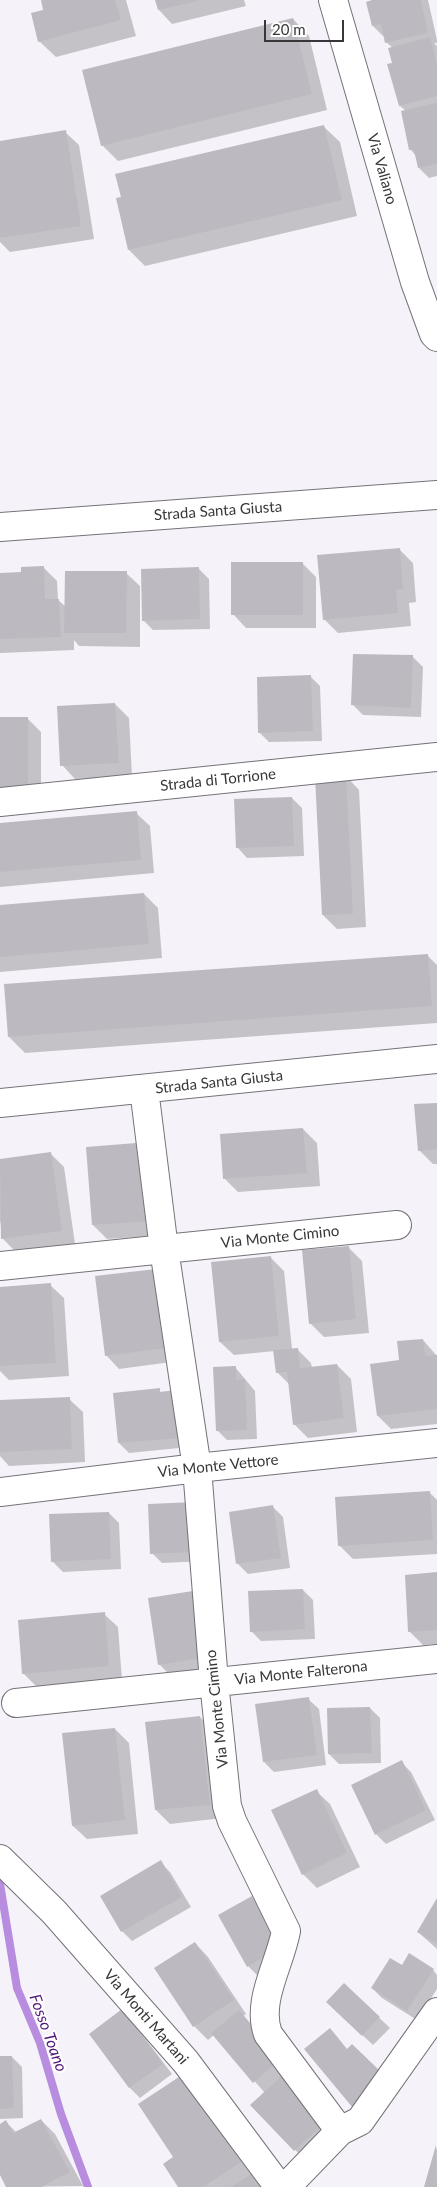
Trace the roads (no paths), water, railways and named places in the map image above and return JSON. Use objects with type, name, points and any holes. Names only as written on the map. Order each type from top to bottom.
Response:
[{"type":"street","name":"Via Valiano","points":[[333,0],[415,282],[437,337]]},
{"type":"street","name":"Strada Santa Giusta","points":[[0,527],[437,495]]},
{"type":"street","name":"Strada di Torrione","points":[[0,802],[437,757]]},
{"type":"street","name":"Strada Santa Giusta","points":[[0,1104],[437,1059]]},
{"type":"street","name":"Via Monte Cimino","points":[[144,1089],[164,1249],[197,1468],[214,1682],[227,1806],[286,1931],[265,2004],[264,2023],[268,2034],[340,2131]]},
{"type":"street","name":"Via Monte Cimino","points":[[0,1266],[397,1225]]},
{"type":"street","name":"Via Monte Vettore","points":[[0,1492],[197,1468],[437,1443]]},
{"type":"street","name":"Via Monte Falterona","points":[[16,1703],[437,1659]]},
{"type":"street","name":"Via Monti Martani","points":[[0,1859],[54,1912],[186,2062],[279,2187]]},
{"type":"street","points":[[286,2187],[340,2131],[360,2121],[437,2012]]},
{"type":"waterway","name":"Fosso Toano","points":[[0,1884],[17,1988],[40,2043],[61,2114],[88,2187]]}]
